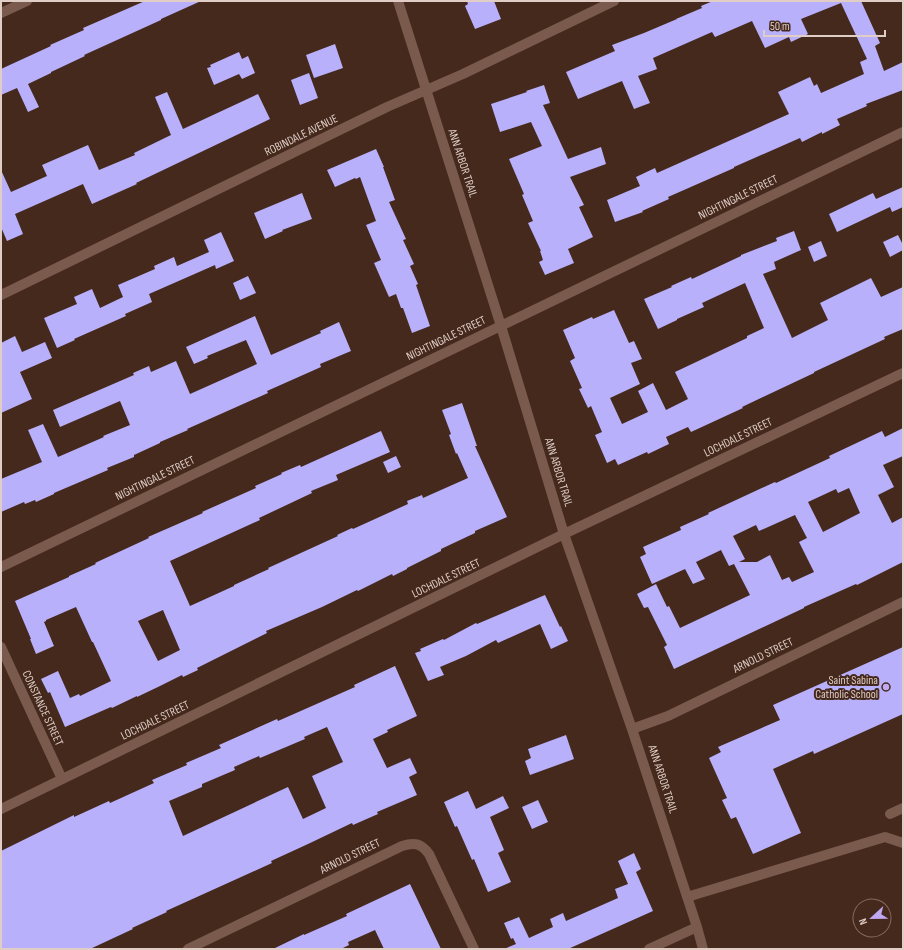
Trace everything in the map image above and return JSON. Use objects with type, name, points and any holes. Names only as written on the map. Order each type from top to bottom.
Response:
[{"type":"street","points":[[1,13],[27,1]]},
{"type":"street","name":"ANN ARBOR TRAIL","points":[[398,1],[501,326],[564,534],[632,729],[703,949]]},
{"type":"street","name":"ROBINDALE AVENUE","points":[[1,295],[425,90],[463,74],[614,1]]},
{"type":"street","name":"NIGHTINGALE STREET","points":[[1,567],[903,132]]},
{"type":"street","name":"LOCHDALE STREET","points":[[1,808],[564,534],[903,372]]},
{"type":"street","name":"ARNOLD STREET","points":[[632,729],[668,716],[903,602]]},
{"type":"street","name":"CONSTANCE STREET","points":[[1,647],[62,779]]},
{"type":"street","points":[[890,814],[903,808]]},
{"type":"street","points":[[687,897],[885,837],[903,842]]},
{"type":"street","name":"ARNOLD STREET","points":[[188,949],[402,846],[415,844],[426,849],[429,854],[474,949]]},
{"type":"street","points":[[649,949],[697,927]]},
{"type":"building","points":[[145,1],[201,1],[84,55],[85,56],[28,84],[39,107],[28,112],[17,88],[1,95],[1,69],[84,30],[83,28]]},
{"type":"building","points":[[467,1],[494,1],[501,19],[475,29],[465,6],[468,4]]},
{"type":"building","points":[[713,1],[861,1],[880,43],[875,46],[884,71],[903,62],[903,90],[866,104],[867,106],[837,119],[840,125],[822,134],[822,132],[802,142],[800,138],[668,197],[669,199],[642,211],[643,212],[615,222],[607,200],[640,186],[636,177],[655,168],[657,173],[789,114],[778,92],[810,77],[814,86],[817,84],[821,93],[864,74],[860,62],[867,59],[841,3],[801,19],[808,34],[791,42],[789,37],[765,48],[752,21],[715,37],[712,32],[653,58],[657,69],[638,76],[650,103],[634,109],[622,81],[578,99],[566,72],[615,51],[612,45],[677,19],[702,8],[701,6]]},
{"type":"building","points":[[335,44],[343,68],[314,78],[306,55]]},
{"type":"building","points":[[239,52],[242,59],[248,56],[255,73],[242,79],[239,74],[214,85],[207,68],[211,67],[210,65]]},
{"type":"building","points":[[309,73],[318,98],[300,105],[291,80]]},
{"type":"building","points":[[544,85],[550,103],[543,105],[568,159],[601,147],[606,164],[570,177],[584,205],[579,207],[593,237],[568,249],[574,263],[545,275],[539,262],[543,260],[541,251],[528,223],[533,221],[522,195],[524,194],[509,159],[542,146],[531,122],[500,132],[491,104]]},
{"type":"building","points":[[167,92],[183,129],[258,94],[270,119],[136,183],[137,184],[92,204],[83,184],[15,214],[23,234],[7,241],[1,227],[1,170],[11,192],[47,176],[42,165],[88,145],[99,170],[135,155],[134,153],[171,135],[155,97]]},
{"type":"building","points":[[376,149],[384,167],[395,200],[389,202],[406,239],[403,240],[414,264],[410,266],[418,284],[416,285],[430,326],[412,333],[396,294],[389,297],[374,263],[381,260],[366,225],[376,221],[360,177],[335,187],[327,170]]},
{"type":"building","points":[[903,187],[903,207],[892,212],[890,207],[837,232],[829,214],[873,193],[876,199]]},
{"type":"building","points":[[302,193],[312,219],[282,230],[283,231],[265,239],[254,213]]},
{"type":"building","points":[[794,231],[801,250],[774,262],[776,269],[763,274],[792,338],[828,320],[820,303],[871,278],[881,297],[903,287],[903,329],[691,432],[688,427],[666,437],[669,444],[648,454],[647,452],[618,465],[615,459],[607,463],[595,435],[602,432],[591,406],[588,408],[579,389],[582,388],[570,361],[575,358],[563,330],[592,317],[593,319],[614,310],[629,343],[634,341],[642,359],[631,363],[640,384],[610,398],[622,424],[648,412],[638,391],[653,383],[666,410],[688,399],[675,372],[747,338],[747,336],[764,328],[745,283],[702,303],[704,307],[658,329],[644,299],[691,277],[692,279],[741,255],[777,241],[776,238]]},
{"type":"building","points":[[221,232],[234,261],[216,269],[215,265],[149,294],[152,302],[125,314],[126,316],[57,348],[44,318],[77,304],[74,297],[92,289],[100,308],[123,297],[118,285],[155,269],[154,266],[174,257],[177,266],[209,252],[204,240]]},
{"type":"building","points":[[898,235],[903,245],[903,250],[890,257],[883,242]]},
{"type":"building","points":[[821,241],[827,256],[814,262],[808,247]]},
{"type":"building","points":[[248,276],[256,293],[240,300],[233,283]]},
{"type":"building","points":[[255,316],[271,355],[321,333],[320,331],[339,322],[351,351],[320,364],[321,367],[267,391],[268,393],[160,442],[134,455],[134,457],[107,468],[108,470],[36,502],[35,500],[25,504],[24,502],[1,512],[1,479],[42,462],[28,430],[43,424],[58,457],[130,425],[120,401],[60,427],[53,410],[134,375],[133,373],[149,366],[151,372],[176,361],[190,394],[257,364],[246,340],[207,356],[208,358],[194,364],[186,347]]},
{"type":"building","points":[[15,336],[22,352],[45,342],[52,358],[20,372],[32,399],[1,413],[1,343]]},
{"type":"building","points":[[462,403],[477,446],[475,446],[507,517],[475,531],[475,533],[441,549],[441,551],[393,576],[392,574],[358,591],[357,590],[266,631],[267,633],[197,668],[198,670],[183,677],[182,675],[137,697],[65,727],[50,692],[48,693],[41,679],[58,671],[70,698],[79,694],[80,696],[111,681],[76,607],[44,622],[54,646],[36,654],[15,601],[69,577],[149,538],[148,537],[256,488],[255,486],[282,474],[281,473],[300,465],[301,467],[381,431],[390,452],[336,475],[338,480],[311,491],[312,493],[259,518],[260,520],[170,561],[190,606],[338,536],[337,535],[408,504],[407,501],[422,495],[423,498],[468,478],[457,453],[456,454],[449,435],[451,434],[442,410]],"holes":[[[163,610],[180,650],[158,661],[138,621]]]},
{"type":"building","points":[[903,428],[903,456],[883,465],[894,487],[878,495],[892,523],[903,517],[903,562],[857,585],[856,584],[804,607],[674,669],[664,647],[667,645],[648,607],[644,608],[637,594],[656,584],[667,607],[669,606],[680,628],[750,595],[734,564],[729,566],[721,550],[696,562],[705,579],[693,584],[685,569],[652,584],[640,557],[646,554],[643,547],[681,530],[680,527],[709,514],[708,513],[830,458],[829,456],[882,431],[885,437]],"holes":[[[849,488],[860,513],[823,532],[808,502],[836,489],[838,493]],[[795,515],[807,538],[799,542],[814,572],[792,582],[789,577],[782,580],[770,555],[757,562],[739,562],[745,559],[733,536],[756,525],[759,531]]]},
{"type":"building","points":[[396,456],[401,467],[388,473],[383,462]]},
{"type":"building","points":[[545,595],[568,641],[551,649],[540,624],[498,643],[496,640],[466,656],[440,667],[444,675],[428,681],[415,653],[421,651],[420,649],[443,639],[444,640],[476,623],[477,624]]},
{"type":"building","points":[[903,647],[903,714],[814,754],[813,751],[773,769],[801,833],[753,854],[736,817],[731,819],[722,800],[727,798],[709,758],[721,752],[718,747],[780,720],[773,705]]},
{"type":"building","points":[[395,666],[417,716],[387,730],[388,732],[373,739],[387,768],[410,758],[417,773],[409,777],[417,795],[377,812],[378,814],[353,825],[352,823],[271,861],[272,863],[166,911],[167,912],[90,949],[1,949],[1,851],[74,815],[74,817],[109,801],[110,803],[154,783],[152,780],[221,748],[219,745],[355,687],[354,685]],"holes":[[[327,727],[343,762],[312,776],[326,808],[303,819],[288,787],[183,836],[169,801],[202,787],[202,784],[235,770],[234,767],[305,739],[304,737]]]},
{"type":"building","points":[[566,735],[574,759],[530,775],[525,761],[531,758],[528,749]]},
{"type":"building","points":[[468,791],[476,809],[503,796],[509,808],[490,817],[504,850],[498,853],[511,882],[488,892],[474,859],[472,860],[457,826],[455,827],[444,802]]},
{"type":"building","points":[[538,800],[548,822],[532,829],[522,807]]},
{"type":"building","points":[[634,853],[641,869],[636,872],[653,911],[568,949],[504,949],[516,944],[513,938],[511,939],[504,923],[519,917],[529,938],[553,927],[550,919],[563,913],[566,921],[618,898],[615,889],[628,884],[618,861]]},
{"type":"building","points":[[410,884],[441,949],[384,949],[375,930],[348,942],[349,945],[341,949],[273,949],[347,916],[346,914]]},
{"type":"place","name":"Saint Sabina Catholic School","points":[[886,687]]}]
